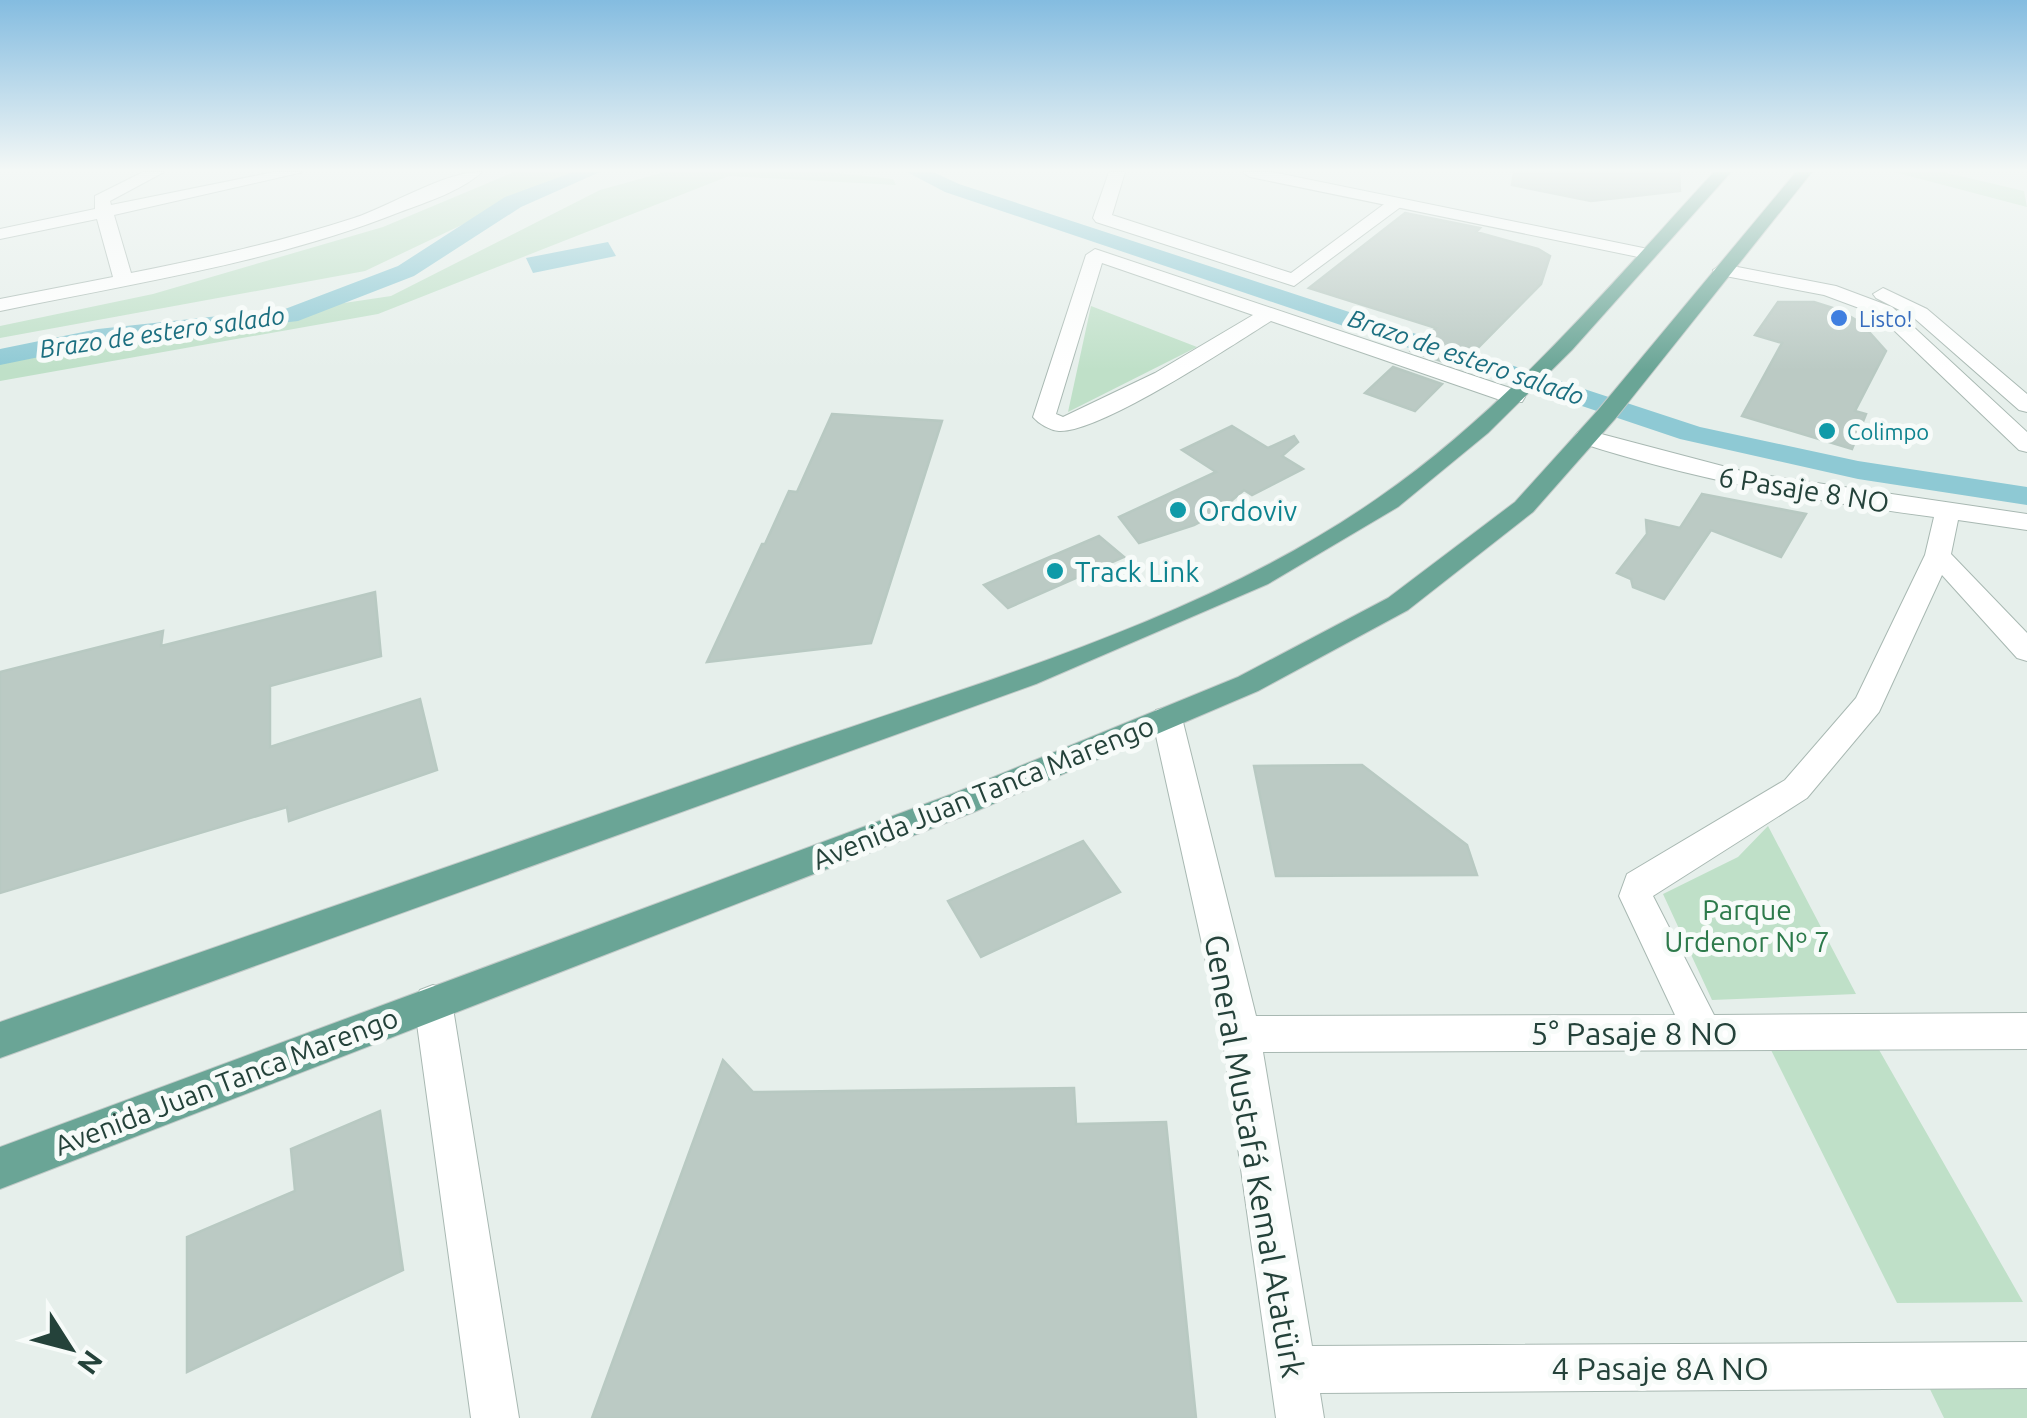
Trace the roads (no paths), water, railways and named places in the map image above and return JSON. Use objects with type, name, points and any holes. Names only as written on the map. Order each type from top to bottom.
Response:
[{"type":"main road","points":[[0,1040],[1026,677],[1170,619],[1302,556],[1387,504],[1464,444],[1526,384],[1661,238]]},
{"type":"main road","name":"Avenida Juan Tanca Marengo","points":[[0,1168],[963,802],[1248,684],[1398,604],[1524,507],[1606,414],[1748,238]]},
{"type":"street","points":[[110,238],[123,279]]},
{"type":"street","points":[[0,304],[292,238]]},
{"type":"street","points":[[1164,238],[1294,280],[1351,238]]},
{"type":"street","points":[[1600,238],[1653,247]]},
{"type":"street","points":[[1614,238],[1653,247]]},
{"type":"street","points":[[1271,313],[1164,378],[1079,421],[1060,424],[1044,417],[1095,255],[1271,313],[1526,384]]},
{"type":"street","points":[[1727,263],[1858,286],[1906,305],[2027,404]]},
{"type":"street","points":[[1727,263],[1829,290],[1885,311],[2027,445]]},
{"type":"street","name":"6 Pasaje 8 NO","points":[[1606,414],[1645,458],[1709,474],[2027,522]]},
{"type":"street","points":[[1702,1032],[1636,896],[1638,884],[1796,789],[1868,704],[1938,555],[1948,511]]},
{"type":"street","points":[[1938,555],[2027,651]]},
{"type":"street","name":"General Mustafá Kemal Atatürk","points":[[1168,718],[1241,1034],[1300,1418]]},
{"type":"street","points":[[432,1002],[495,1418]]},
{"type":"street","name":"5° Pasaje 8 NO","points":[[1241,1034],[2027,1031]]},
{"type":"street","name":"4 Pasaje 8A NO","points":[[1292,1370],[2027,1365]]},
{"type":"water","points":[[608,242],[616,256],[533,273],[526,258]]},
{"type":"waterway","name":"Brazo de estero salado","points":[[0,357],[98,337],[289,316],[406,271],[457,238]]},
{"type":"waterway","name":"Brazo de estero salado","points":[[1103,238],[1690,433],[1858,470],[2027,496]]},
{"type":"place","name":"Listo!","points":[[1839,318]]},
{"type":"place","name":"Colimpo","points":[[1827,431]]},
{"type":"place","name":"Ordoviv","points":[[1178,510]]},
{"type":"place","name":"Track Link","points":[[1055,571]]},
{"type":"park label","name":"Parque Urdenor Nº 7","points":[[1747,925]]}]
